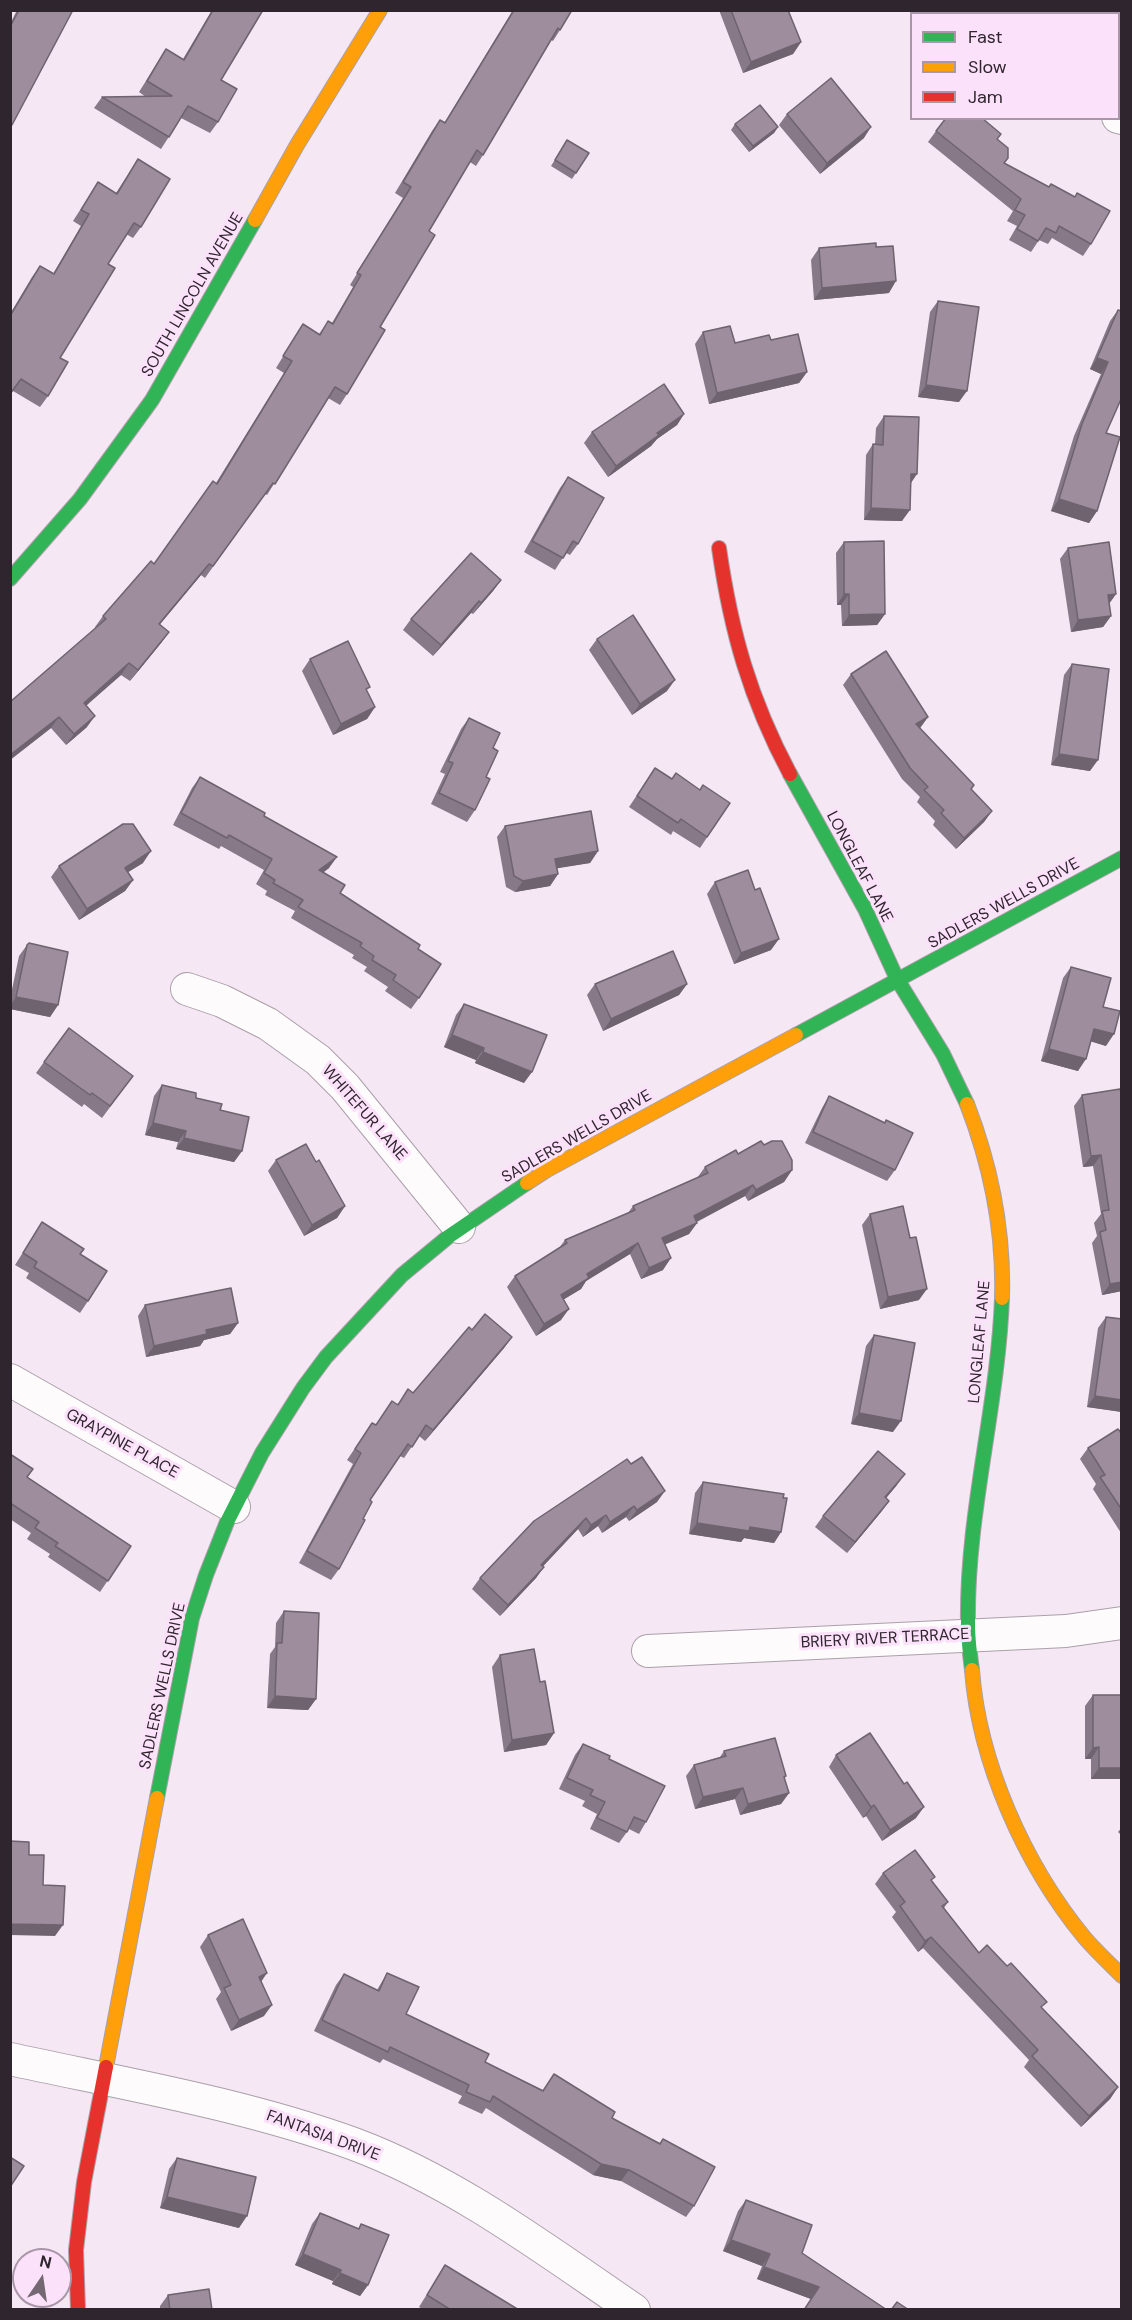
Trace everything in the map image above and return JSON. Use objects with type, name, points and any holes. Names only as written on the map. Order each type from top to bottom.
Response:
[{"type":"street","name":"SOUTH LINCOLN AVENUE","points":[[10,579],[80,499],[152,400],[297,145],[380,10]]},
{"type":"street","name":"LONGLEAF LANE","points":[[719,548],[727,608],[757,705],[780,753],[865,910],[898,980],[948,1063],[968,1105],[985,1158],[998,1220],[1002,1269],[1000,1338],[969,1575],[968,1634],[974,1696],[990,1762],[1012,1820],[1040,1874],[1073,1924],[1122,1976]]},
{"type":"street","points":[[10,557],[22,568]]},
{"type":"street","name":"SADLERS WELLS DRIVE","points":[[78,2310],[76,2250],[84,2181],[189,1627],[211,1558],[234,1507],[254,1467],[298,1394],[345,1333],[414,1263],[459,1227],[547,1170],[1122,858]]},
{"type":"street","name":"WHITEFUR LANE","points":[[187,989],[222,1001],[268,1024],[318,1060],[345,1087],[459,1227]]},
{"type":"street","name":"GRAYPINE PLACE","points":[[10,1380],[234,1507]]},
{"type":"street","name":"BRIERY RIVER TERRACE","points":[[648,1651],[1066,1631],[1122,1623]]},
{"type":"street","name":"FANTASIA DRIVE","points":[[10,2059],[261,2114],[355,2145],[429,2178],[526,2237],[634,2310]]},
{"type":"building","points":[[19,10],[73,10],[12,125],[10,124],[10,27]]},
{"type":"building","points":[[213,10],[263,10],[221,80],[237,89],[218,122],[188,106],[169,137],[102,97],[172,96],[147,81],[166,49],[184,60]]},
{"type":"building","points":[[514,10],[572,10],[560,30],[558,28],[483,155],[477,150],[429,231],[435,235],[380,327],[385,330],[347,394],[335,387],[275,484],[273,483],[213,566],[209,564],[159,624],[169,632],[138,670],[129,663],[84,703],[95,716],[74,734],[59,717],[10,755],[10,702],[106,619],[103,616],[151,561],[154,564],[213,481],[217,484],[292,361],[283,356],[303,324],[320,335],[328,321],[333,324],[361,275],[357,273],[411,187],[403,182],[440,120],[445,123]]},
{"type":"building","points":[[731,10],[788,10],[801,42],[751,62]]},
{"type":"building","points":[[831,78],[871,127],[827,163],[787,114]]},
{"type":"building","points":[[760,105],[778,127],[753,146],[735,124]]},
{"type":"building","points":[[944,120],[984,120],[1001,134],[997,139],[1008,148],[1008,158],[1004,163],[1049,187],[1051,184],[1075,197],[1077,193],[1110,211],[1091,244],[1059,226],[1056,233],[1046,228],[1038,241],[1017,229],[1025,215],[1015,210],[1021,199],[936,131]]},
{"type":"building","points":[[567,140],[589,153],[576,173],[555,160]]},
{"type":"building","points":[[138,159],[170,179],[141,227],[134,223],[108,264],[115,268],[60,358],[68,362],[48,396],[21,379],[10,394],[10,316],[40,266],[54,274],[89,214],[81,210],[98,182],[117,194]]},
{"type":"building","points":[[876,243],[876,247],[893,246],[896,281],[822,288],[819,248]]},
{"type":"building","points":[[938,301],[979,307],[967,391],[926,385]]},
{"type":"building","points":[[1118,310],[1122,311],[1122,397],[1106,433],[1120,437],[1097,511],[1059,499],[1082,424],[1108,362],[1097,358]]},
{"type":"building","points":[[730,326],[735,343],[769,335],[771,340],[798,334],[807,372],[717,393],[703,332]]},
{"type":"building","points":[[664,384],[684,414],[616,466],[592,432]]},
{"type":"building","points":[[884,416],[919,417],[917,474],[911,474],[910,510],[871,508],[873,444],[883,445]]},
{"type":"building","points":[[568,477],[604,498],[578,544],[573,541],[563,558],[532,541]]},
{"type":"building","points":[[884,541],[885,614],[849,615],[849,594],[844,594],[844,542]]},
{"type":"building","points":[[1109,542],[1116,594],[1108,595],[1111,616],[1078,620],[1068,548]]},
{"type":"building","points":[[471,553],[501,580],[481,603],[479,601],[441,645],[411,619]]},
{"type":"building","points":[[633,615],[675,680],[640,704],[597,639]]},
{"type":"building","points":[[348,641],[370,687],[366,689],[375,707],[341,724],[310,659]]},
{"type":"building","points":[[886,651],[928,717],[916,724],[974,785],[971,789],[992,811],[964,838],[941,813],[944,810],[924,790],[928,787],[910,768],[851,674]]},
{"type":"building","points":[[1072,664],[1109,669],[1098,760],[1059,754]]},
{"type":"building","points":[[469,718],[500,733],[493,748],[498,751],[486,777],[490,779],[475,810],[439,793],[453,763],[448,761]]},
{"type":"building","points":[[655,768],[672,779],[676,773],[700,790],[703,785],[730,803],[707,837],[681,819],[678,823],[637,796]]},
{"type":"building","points":[[200,777],[337,857],[319,870],[345,885],[340,893],[420,945],[418,949],[441,964],[419,998],[393,980],[396,975],[372,960],[374,956],[360,946],[362,943],[298,907],[303,900],[273,883],[275,880],[264,873],[272,859],[229,835],[227,838],[181,813]]},
{"type":"building","points":[[591,811],[598,851],[555,859],[558,874],[523,881],[514,876],[505,826]]},
{"type":"building","points":[[123,824],[133,824],[151,851],[125,868],[133,880],[87,909],[59,866]]},
{"type":"building","points":[[748,870],[755,890],[760,888],[779,939],[741,953],[715,882]]},
{"type":"building","points":[[29,943],[68,952],[58,1005],[16,997]]},
{"type":"building","points":[[673,951],[687,984],[611,1019],[595,984]]},
{"type":"building","points":[[1071,967],[1111,978],[1103,1007],[1120,1011],[1114,1034],[1094,1029],[1086,1059],[1049,1049]]},
{"type":"building","points":[[464,1004],[547,1035],[532,1072],[483,1052],[484,1048],[452,1035]]},
{"type":"building","points":[[69,1028],[133,1076],[110,1106],[92,1093],[90,1095],[44,1062]]},
{"type":"building","points":[[162,1085],[196,1093],[196,1098],[222,1104],[220,1110],[249,1117],[242,1151],[184,1138],[186,1131],[153,1123]]},
{"type":"building","points":[[1120,1089],[1122,1096],[1122,1282],[1110,1284],[1100,1232],[1106,1230],[1102,1211],[1109,1210],[1101,1155],[1091,1156],[1082,1095]]},
{"type":"building","points":[[829,1096],[885,1123],[886,1120],[913,1133],[895,1170],[813,1132]]},
{"type":"building","points":[[761,1141],[764,1145],[772,1141],[782,1141],[792,1160],[792,1170],[756,1190],[753,1185],[694,1216],[697,1223],[662,1238],[671,1258],[649,1268],[638,1243],[587,1274],[589,1278],[561,1295],[569,1309],[544,1324],[515,1276],[567,1243],[565,1240],[635,1210],[633,1206],[708,1173],[705,1167],[736,1150],[738,1154]]},
{"type":"building","points":[[306,1144],[316,1162],[319,1160],[345,1206],[312,1225],[276,1160]]},
{"type":"building","points":[[903,1206],[910,1238],[916,1237],[927,1289],[888,1297],[870,1214]]},
{"type":"building","points":[[42,1222],[84,1249],[80,1254],[107,1271],[88,1301],[34,1267],[37,1262],[23,1253]]},
{"type":"building","points":[[231,1288],[238,1323],[206,1330],[207,1334],[154,1346],[145,1305]]},
{"type":"building","points":[[485,1314],[512,1337],[433,1430],[426,1425],[412,1447],[408,1444],[370,1500],[372,1502],[363,1519],[365,1520],[339,1569],[307,1551],[361,1453],[355,1449],[372,1423],[376,1425],[392,1401],[398,1405],[408,1389],[413,1393],[469,1327],[472,1330]]},
{"type":"building","points":[[1106,1317],[1122,1319],[1122,1400],[1095,1396]]},
{"type":"building","points":[[874,1335],[915,1343],[901,1421],[859,1413]]},
{"type":"building","points":[[1118,1429],[1122,1434],[1122,1510],[1100,1477],[1105,1475],[1088,1448]]},
{"type":"building","points":[[878,1451],[905,1474],[885,1497],[889,1501],[855,1542],[823,1516]]},
{"type":"building","points":[[10,1454],[33,1469],[27,1477],[131,1546],[108,1581],[55,1546],[58,1543],[35,1528],[39,1522],[10,1503]]},
{"type":"building","points":[[642,1457],[665,1491],[637,1510],[634,1506],[610,1522],[606,1515],[591,1525],[586,1518],[541,1565],[544,1567],[508,1605],[480,1578],[534,1521],[627,1459],[631,1464]]},
{"type":"building","points":[[703,1482],[784,1494],[783,1498],[787,1498],[781,1532],[750,1527],[749,1531],[697,1523]]},
{"type":"building","points":[[284,1611],[319,1613],[316,1699],[275,1696],[277,1643],[282,1643]]},
{"type":"building","points":[[534,1649],[540,1682],[545,1681],[554,1733],[512,1740],[500,1655]]},
{"type":"building","points":[[1093,1695],[1122,1695],[1122,1768],[1099,1768],[1099,1747],[1093,1748]]},
{"type":"building","points":[[870,1733],[904,1784],[907,1782],[924,1807],[890,1830],[874,1805],[871,1807],[836,1755]]},
{"type":"building","points":[[775,1738],[789,1793],[748,1804],[743,1788],[703,1797],[694,1765],[726,1756],[724,1751]]},
{"type":"building","points":[[583,1744],[665,1786],[646,1822],[634,1817],[627,1832],[597,1818],[605,1802],[590,1795],[593,1790],[567,1778]]},
{"type":"building","points":[[10,1841],[29,1842],[29,1855],[44,1855],[43,1885],[65,1886],[63,1925],[10,1924]]},
{"type":"building","points":[[915,1850],[935,1877],[931,1880],[948,1902],[942,1906],[979,1953],[987,1945],[1007,1966],[1011,1963],[1047,2002],[1041,2007],[1118,2087],[1089,2116],[1032,2056],[1038,2050],[931,1937],[925,1941],[900,1906],[905,1902],[883,1873]]},
{"type":"building","points":[[243,1919],[267,1973],[259,1977],[272,2005],[239,2020],[224,1988],[231,1985],[208,1935]]},
{"type":"building","points":[[387,1973],[419,1987],[406,2014],[489,2054],[485,2062],[543,2091],[554,2074],[615,2112],[612,2118],[660,2144],[663,2139],[715,2167],[694,2206],[629,2170],[601,2164],[493,2096],[490,2102],[466,2092],[469,2085],[390,2047],[388,2052],[322,2020],[344,1974],[379,1991]]},
{"type":"building","points":[[10,2157],[24,2166],[10,2187]]},
{"type":"building","points":[[177,2158],[256,2177],[247,2216],[167,2197]]},
{"type":"building","points":[[746,2200],[812,2225],[802,2253],[887,2310],[804,2310],[819,2287],[764,2267],[770,2254],[731,2240]]},
{"type":"building","points":[[320,2213],[359,2229],[361,2224],[389,2235],[368,2285],[340,2273],[341,2270],[303,2254]]},
{"type":"building","points":[[445,2265],[519,2310],[451,2310],[427,2295]]},
{"type":"building","points":[[209,2289],[212,2310],[170,2310],[168,2295]]},
{"type":"building","points":[[897,2302],[909,2310],[891,2310]]},
{"type":"traffic: fast","points":[[10,579],[80,499],[152,400],[255,220]]},
{"type":"traffic: fast","points":[[790,774],[865,909],[897,979],[943,1054],[967,1104]]},
{"type":"traffic: fast","points":[[796,1035],[1122,858]]},
{"type":"traffic: fast","points":[[157,1798],[192,1618],[227,1522],[262,1453],[303,1388],[326,1357],[402,1275],[448,1237],[527,1183]]},
{"type":"traffic: fast","points":[[972,1670],[968,1624],[972,1542],[995,1380],[1002,1298]]},
{"type":"traffic: slow","points":[[255,220],[297,145],[380,10]]},
{"type":"traffic: slow","points":[[527,1183],[796,1035]]},
{"type":"traffic: slow","points":[[967,1104],[983,1151],[994,1199],[1001,1248],[1002,1298]]},
{"type":"traffic: slow","points":[[972,1670],[976,1705],[984,1741],[1008,1811],[1024,1845],[1063,1909],[1088,1942],[1122,1976]]},
{"type":"traffic: slow","points":[[106,2067],[157,1798]]},
{"type":"traffic: jam","points":[[719,548],[736,637],[744,664],[764,719],[790,774]]},
{"type":"traffic: jam","points":[[78,2310],[76,2250],[84,2182],[106,2067]]}]
